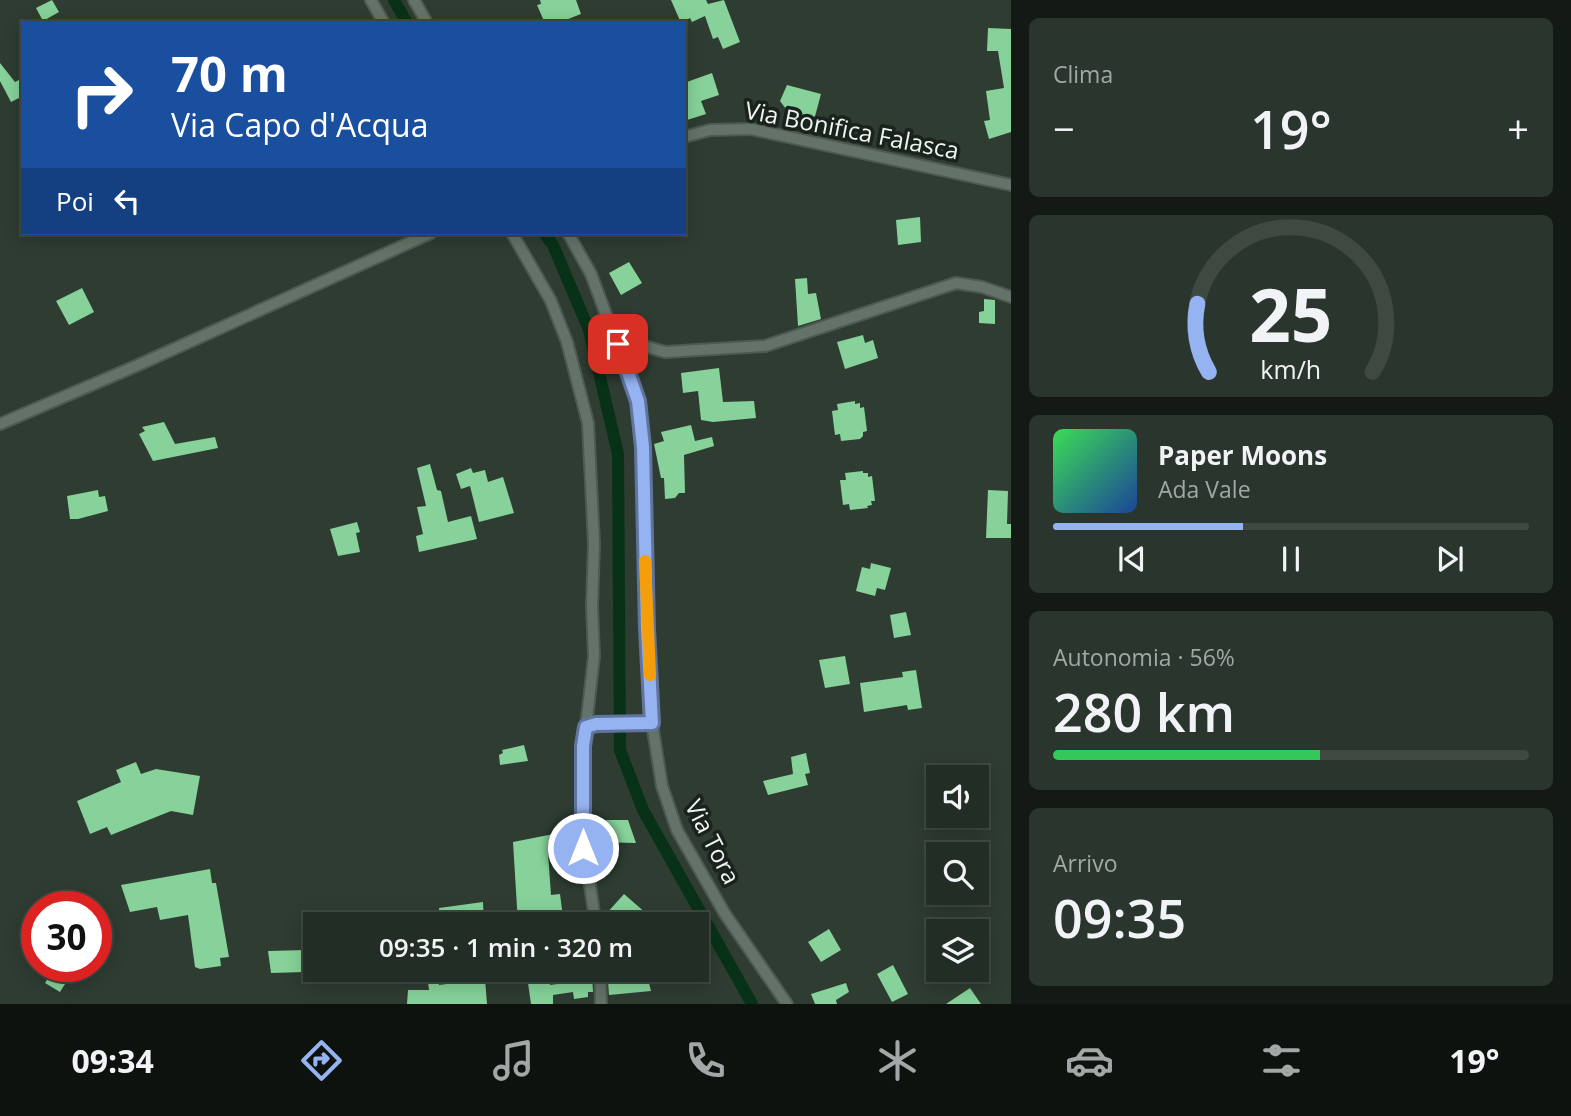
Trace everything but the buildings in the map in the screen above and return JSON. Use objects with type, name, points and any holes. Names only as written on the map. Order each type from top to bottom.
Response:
[{"type":"street","points":[[371,0],[383,21]]},
{"type":"street","points":[[415,0],[426,21]]},
{"type":"street","name":"Via Bonifica Falasca","points":[[686,136],[710,130],[751,129],[1011,185]]},
{"type":"street","points":[[0,424],[427,235]]},
{"type":"street","points":[[513,235],[551,301],[568,342],[588,423],[594,544],[594,664],[591,725],[583,746],[583,848],[594,912]]},
{"type":"street","name":"Via Tora","points":[[569,235],[591,274],[638,401],[643,447],[649,723],[662,786],[677,830],[725,914],[788,1004]]},
{"type":"street","points":[[616,338],[665,352],[765,346],[956,284],[982,287],[1011,297]]},
{"type":"street","points":[[591,725],[649,723]]},
{"type":"street","points":[[600,982],[600,1004]]},
{"type":"waterway","points":[[394,0],[406,21]]},
{"type":"waterway","points":[[546,235],[553,245],[589,330],[618,454],[620,750],[643,810],[752,1004]]},
{"type":"slow traffic","points":[[645,561],[650,675]]},
{"type":"route","points":[[583,848],[583,746],[586,727],[596,724],[652,723],[643,447],[638,401],[618,344]]}]
